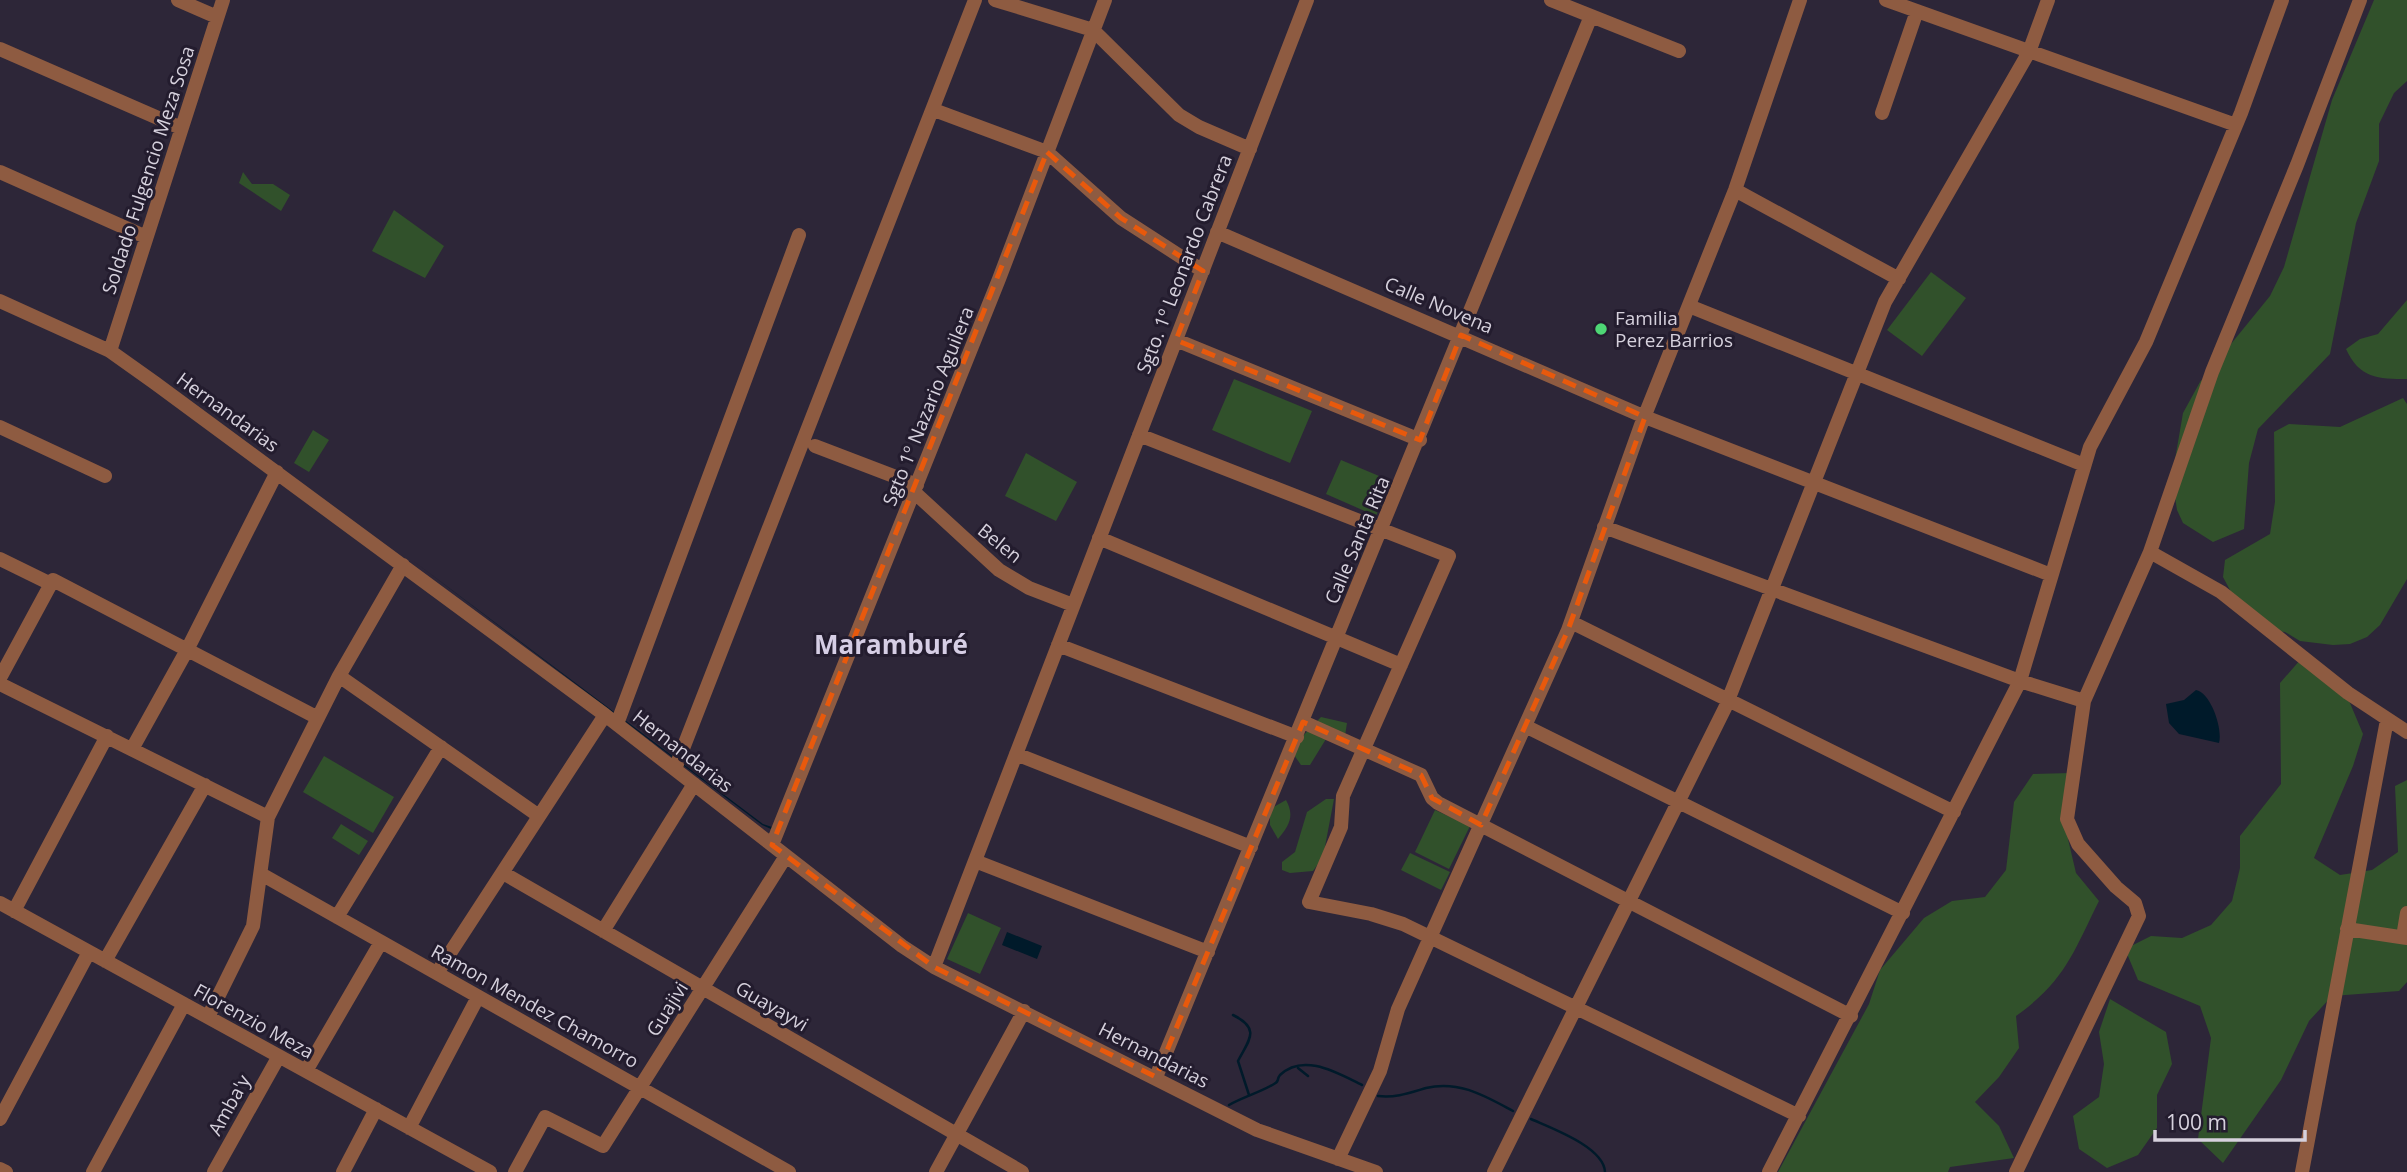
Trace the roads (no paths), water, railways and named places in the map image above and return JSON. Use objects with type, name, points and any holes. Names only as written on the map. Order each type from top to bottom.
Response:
[{"type":"street","points":[[178,0],[217,17]]},
{"type":"street","name":"Soldado Fulgencio Meza Sosa","points":[[110,351],[223,0]]},
{"type":"street","points":[[675,769],[975,0]]},
{"type":"street","points":[[995,0],[1093,30],[1179,115],[1199,127],[1250,149]]},
{"type":"street","name":"Sgto 1º Nazario Aguilera","points":[[772,845],[783,824],[916,489],[1104,0]]},
{"type":"street","name":"Sgto. 1º Leonardo Cabrera","points":[[934,967],[1307,0]]},
{"type":"street","points":[[1551,0],[1679,51]]},
{"type":"street","points":[[1338,1159],[1380,1071],[1398,1009],[1571,622],[1644,417],[1735,190],[1800,0]]},
{"type":"street","points":[[1886,0],[1923,8],[2029,52],[2236,125]]},
{"type":"street","points":[[1494,1172],[1728,700],[1885,302],[2029,52],[2048,0]]},
{"type":"street","points":[[1769,1172],[2020,681],[2084,465],[2146,342],[2236,125],[2282,0]]},
{"type":"street","points":[[2016,1172],[2139,916],[2135,903],[2116,887],[2078,844],[2067,819],[2084,701],[2150,552],[2212,373],[2297,165],[2360,0]]},
{"type":"street","points":[[1882,113],[1923,8]]},
{"type":"street","name":"Calle Santa Rita","points":[[1156,1077],[1420,440],[1591,16]]},
{"type":"street","points":[[0,49],[181,128]]},
{"type":"street","points":[[934,110],[1047,152],[1121,218],[1203,271]]},
{"type":"street","points":[[0,172],[146,237]]},
{"type":"street","points":[[1735,190],[1899,279]]},
{"type":"street","name":"Calle Novena","points":[[1217,232],[1461,335],[1644,417],[2051,575]]},
{"type":"street","points":[[437,973],[539,816],[611,720],[799,235]]},
{"type":"street","name":"Hernandarias","points":[[0,301],[110,351],[611,720],[934,967],[1257,1130],[1376,1172]]},
{"type":"street","points":[[1689,306],[2084,465]]},
{"type":"street","points":[[1176,340],[1420,440]]},
{"type":"street","points":[[0,426],[105,476]]},
{"type":"street","points":[[1139,435],[1449,556],[1343,796],[1341,827],[1309,902],[1387,918],[1799,1116]]},
{"type":"street","points":[[815,446],[916,489]]},
{"type":"street","points":[[132,749],[187,650],[277,472]]},
{"type":"street","name":"Belen","points":[[916,489],[999,570],[1029,588],[1073,606]]},
{"type":"street","points":[[1604,527],[2020,681],[2084,701]]},
{"type":"street","points":[[1098,540],[1401,665]]},
{"type":"street","points":[[2150,552],[2221,592],[2387,720],[2407,732]]},
{"type":"street","points":[[0,559],[51,584]]},
{"type":"street","points":[[208,1017],[250,933],[268,817],[339,676],[402,565]]},
{"type":"street","points":[[0,678],[53,580],[318,718]]},
{"type":"street","points":[[1571,622],[1954,812]]},
{"type":"street","points":[[1058,645],[1297,737]]},
{"type":"street","points":[[339,676],[539,816]]},
{"type":"street","points":[[0,684],[268,817]]},
{"type":"street","points":[[2302,1172],[2387,720]]},
{"type":"street","points":[[1303,722],[1421,775],[1432,798],[1480,825],[1851,1016]]},
{"type":"street","points":[[1525,726],[1903,913]]},
{"type":"street","points":[[14,911],[107,736]]},
{"type":"street","points":[[337,917],[441,747]]},
{"type":"street","points":[[1016,754],[1251,847]]},
{"type":"street","points":[[603,931],[694,784]]},
{"type":"street","points":[[105,961],[205,785]]},
{"type":"street","name":"Guajivi","points":[[515,1172],[545,1117],[603,1146],[786,856]]},
{"type":"street","points":[[975,861],[1208,952]]},
{"type":"street","name":"Guayayvi","points":[[503,873],[1022,1172]]},
{"type":"street","name":"Ramon Mendez Chamorro","points":[[261,874],[789,1172]]},
{"type":"street","name":"Florenzio Meza","points":[[0,903],[376,1109],[470,1167],[490,1172]]},
{"type":"street","points":[[2347,929],[2405,938],[2407,913]]},
{"type":"street","points":[[306,1071],[381,942]]},
{"type":"street","points":[[0,1119],[89,952]]},
{"type":"street","points":[[409,1128],[478,997]]},
{"type":"street","points":[[93,1172],[184,1004]]},
{"type":"street","points":[[936,1172],[1024,1011]]},
{"type":"street","name":"Amba'y","points":[[214,1172],[279,1056]]},
{"type":"street","points":[[343,1172],[376,1109]]},
{"type":"street","points":[[0,1169],[6,1172]]},
{"type":"water","points":[[412,560],[763,824],[772,827],[771,829],[762,825]]},
{"type":"water","points":[[2196,690],[2206,698],[2215,712],[2219,743],[2179,734],[2169,723],[2166,704],[2184,700]]},
{"type":"water","points":[[1007,932],[1042,946],[1037,959],[1002,945]]},
{"type":"waterway","points":[[1233,1015],[1242,1020],[1250,1030],[1250,1036],[1238,1061],[1249,1095]]},
{"type":"waterway","points":[[1229,1105],[1269,1087],[1289,1068],[1300,1065],[1321,1067],[1362,1085]]},
{"type":"waterway","points":[[1298,1068],[1308,1076]]},
{"type":"waterway","points":[[1378,1096],[1397,1096],[1426,1088],[1450,1086],[1471,1091],[1513,1111]]},
{"type":"waterway","points":[[1531,1119],[1563,1133],[1596,1154],[1605,1172]]},
{"type":"place","name":"Familia Perez Barrios","points":[[1601,329]]},
{"type":"district","name":"Maramburé","points":[[891,644]]}]
